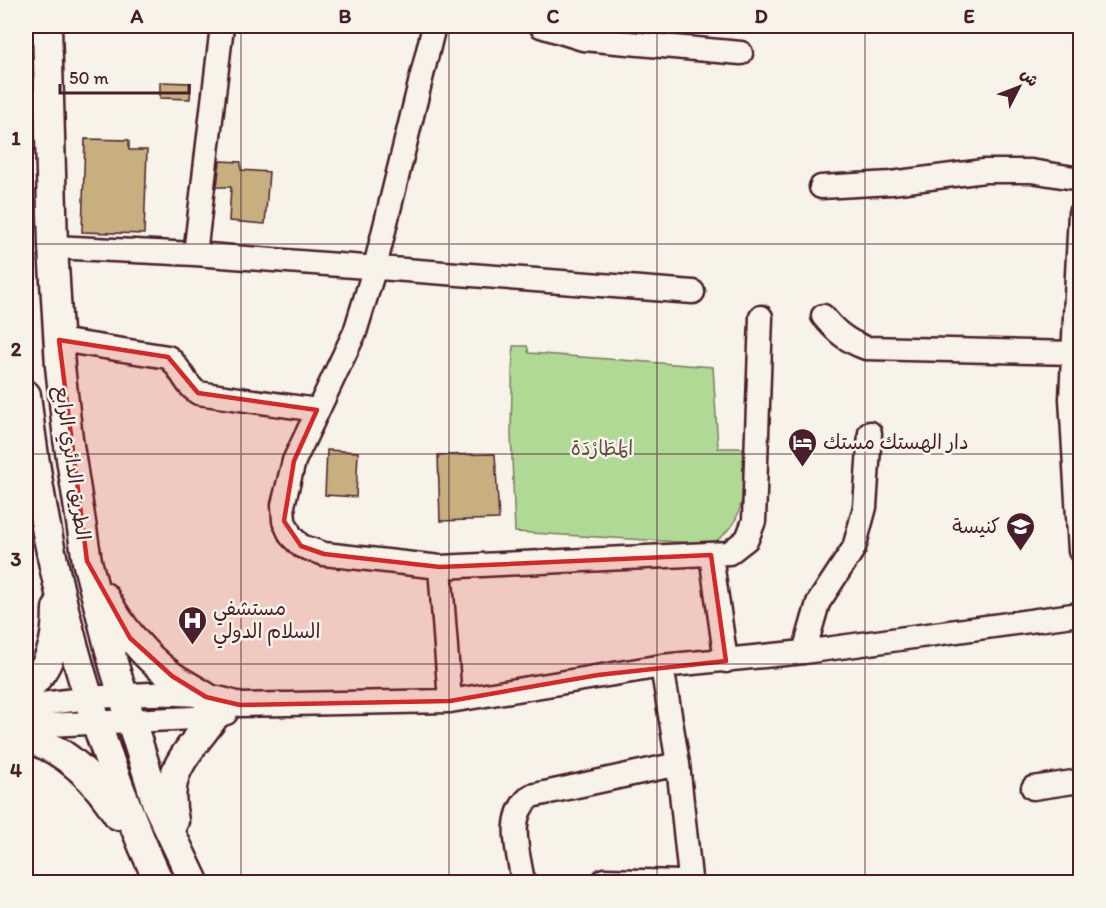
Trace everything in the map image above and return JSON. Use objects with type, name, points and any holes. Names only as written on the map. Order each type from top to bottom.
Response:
[{"type":"main road","name":"الطريق الدائري الرابع","points":[[48,26],[53,247],[59,340],[68,440],[87,561],[101,620],[157,804],[194,882]]},
{"type":"main road","name":"الطريق الدائري الرابع","points":[[26,395],[40,508],[57,583],[91,710],[155,874]]},
{"type":"main road","points":[[87,561],[105,600],[130,638],[210,707],[179,762],[172,781],[171,805],[180,853]]},
{"type":"main road","points":[[26,688],[40,674],[49,659],[57,622],[57,583]]},
{"type":"main road","points":[[26,738],[59,751],[102,791],[155,874]]},
{"type":"street","points":[[195,254],[222,26]]},
{"type":"street","points":[[434,26],[375,267],[355,332],[294,461],[283,505],[284,522],[291,536],[301,546],[324,554],[440,567],[729,553],[747,540],[754,521],[761,317]]},
{"type":"street","points":[[541,26],[583,39],[741,53]]},
{"type":"street","points":[[821,187],[891,183],[984,171],[1031,171],[1080,179]]},
{"type":"street","points":[[1080,213],[1071,399],[1080,551]]},
{"type":"street","points":[[53,247],[195,254],[693,292]]},
{"type":"street","points":[[823,316],[836,333],[866,348],[1074,353]]},
{"type":"street","points":[[59,340],[168,357],[179,366],[191,388],[198,393],[317,410]]},
{"type":"street","points":[[804,652],[818,603],[854,548],[866,507],[870,433]]},
{"type":"street","points":[[711,555],[726,661]]},
{"type":"street","points":[[440,567],[450,701]]},
{"type":"street","points":[[26,706],[91,710],[128,707],[210,707],[227,699],[240,705],[450,701],[662,666],[804,652],[1080,614]]},
{"type":"street","points":[[604,880],[682,882],[690,878],[678,764],[662,666]]},
{"type":"street","points":[[26,726],[91,710]]},
{"type":"street","points":[[524,882],[515,822],[517,811],[523,802],[531,796],[678,764]]},
{"type":"street","points":[[1033,788],[1080,782]]},
{"type":"highlighted area","points":[[59,340],[168,357],[198,393],[317,410],[294,461],[284,521],[301,546],[324,554],[440,567],[711,555],[726,661],[598,675],[450,701],[240,705],[206,697],[172,676],[130,638],[87,561]]},
{"type":"green space","name":"المَطَارْدَة","points":[[513,346],[527,346],[529,353],[713,367],[718,448],[743,448],[743,490],[733,524],[712,544],[515,532],[511,433]]},
{"type":"building","points":[[160,82],[191,83],[190,99],[160,98]]},
{"type":"building","points":[[85,139],[129,140],[129,150],[147,150],[144,234],[82,232]]},
{"type":"building","points":[[220,161],[241,162],[241,170],[269,172],[265,224],[229,221],[231,187],[217,187]]},
{"type":"building","points":[[327,450],[358,452],[356,497],[325,495]]},
{"type":"building","points":[[495,454],[499,519],[440,521],[438,455]]},
{"type":"place","name":"دار الهستك مستك","points":[[802,468]]},
{"type":"place","name":"كنيسة","points":[[1021,552]]},
{"type":"place","name":"مستشفي السلام الدولي","points":[[192,646]]}]
